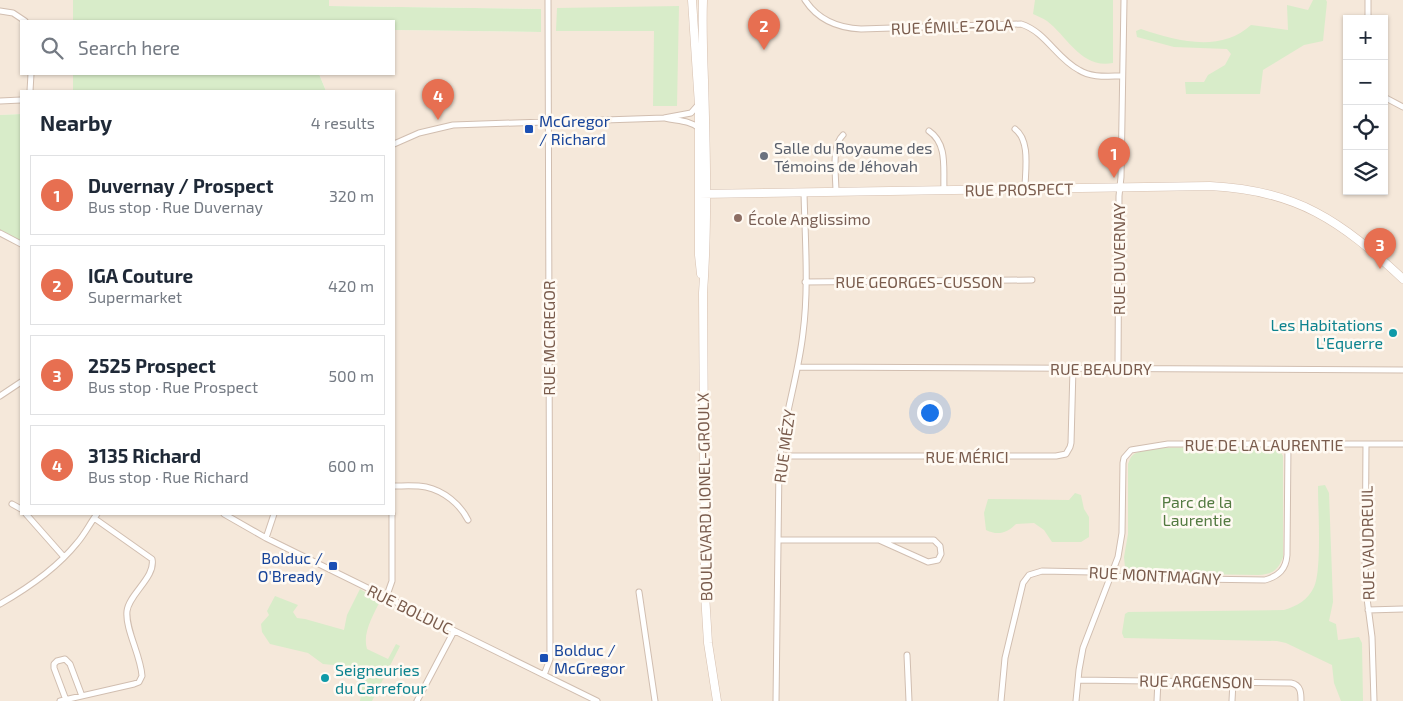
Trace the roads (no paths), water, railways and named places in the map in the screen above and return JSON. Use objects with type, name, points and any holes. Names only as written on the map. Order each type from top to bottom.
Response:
[{"type":"main road","name":"BOULEVARD LIONEL-GROULX","points":[[692,0],[706,255],[703,293],[705,594],[708,643],[717,701]]},
{"type":"main road","name":"BOULEVARD LIONEL-GROULX","points":[[702,193],[703,0]]},
{"type":"main road","name":"RUE PROSPECT","points":[[702,193],[1222,187],[1258,192],[1294,202],[1326,217],[1350,233],[1403,279]]},
{"type":"street","name":"RUE MCGREGOR","points":[[544,675],[550,659],[548,0]]},
{"type":"street","name":"RUE ÉMILE-ZOLA","points":[[805,0],[822,18],[839,26],[861,30],[1020,24],[1039,32],[1079,71],[1096,76],[1122,76]]},
{"type":"street","name":"RUE DUVERNAY","points":[[1118,368],[1124,0]]},
{"type":"street","points":[[1368,0],[1368,15]]},
{"type":"street","points":[[0,11],[13,12],[24,20]]},
{"type":"street","points":[[30,90],[31,75]]},
{"type":"street","points":[[1388,99],[1403,107]]},
{"type":"street","points":[[0,101],[19,100]]},
{"type":"street","points":[[395,144],[419,133],[453,125],[664,118],[692,113],[699,105]]},
{"type":"street","points":[[664,118],[690,122],[699,128]]},
{"type":"street","points":[[1015,129],[1021,136],[1024,145],[1025,189]]},
{"type":"street","points":[[929,131],[938,138],[942,149],[944,190]]},
{"type":"street","points":[[836,192],[836,147],[843,136]]},
{"type":"street","name":"RUE MÉZY","points":[[776,701],[779,540],[778,478],[783,428],[798,367],[804,332],[804,192]]},
{"type":"street","points":[[0,233],[20,243]]},
{"type":"street","name":"RUE GEORGES-CUSSON","points":[[805,282],[1032,280]]},
{"type":"street","name":"RUE BEAUDRY","points":[[798,367],[1403,370]]},
{"type":"street","name":"RUE MÉRICI","points":[[780,456],[1056,456],[1066,454],[1071,443],[1073,368]]},
{"type":"street","points":[[0,396],[20,383]]},
{"type":"street","name":"RUE DE LA LAURENTIE","points":[[1112,575],[1120,546],[1123,462],[1127,454],[1137,449],[1168,444],[1403,444]]},
{"type":"street","name":"RUE MONTMAGNY","points":[[1002,701],[1005,658],[1026,579],[1032,573],[1042,571],[1092,572],[1129,578],[1265,580],[1275,576],[1285,567],[1288,554],[1288,444]]},
{"type":"street","name":"RUE VAUDREUIL","points":[[1366,444],[1365,583],[1372,642],[1374,701]]},
{"type":"street","points":[[395,486],[421,486],[433,489],[455,502],[468,520]]},
{"type":"street","points":[[12,504],[20,508]]},
{"type":"street","points":[[27,515],[64,557]]},
{"type":"street","name":"RUE BOLDUC","points":[[226,515],[266,538],[597,701]]},
{"type":"street","points":[[266,538],[274,515]]},
{"type":"street","points":[[386,598],[392,581],[392,515]]},
{"type":"street","points":[[0,604],[24,589],[64,557],[77,544],[96,516],[152,559],[151,570],[127,609],[128,620],[142,671],[142,679],[134,684],[82,696],[63,700],[54,668],[54,664],[61,659],[70,664],[82,696]]},
{"type":"street","points":[[779,540],[879,540],[934,540],[940,546],[941,554],[938,560],[928,562],[879,540]]},
{"type":"street","points":[[1076,701],[1084,648],[1112,575]]},
{"type":"street","points":[[639,592],[655,701]]},
{"type":"street","points":[[1368,610],[1403,609]]},
{"type":"street","points":[[417,701],[454,631]]},
{"type":"street","points":[[907,655],[909,701]]},
{"type":"street","name":"RUE ARGENSON","points":[[1078,680],[1296,684],[1301,692],[1302,701]]},
{"type":"street","points":[[1157,701],[1158,680]]},
{"type":"street","points":[[1232,701],[1233,682]]},
{"type":"place","name":"IGA Couture","points":[[764,50]]},
{"type":"place","name":"3135 Richard","points":[[438,120]]},
{"type":"place","name":"McGregor / Richard","points":[[529,129]]},
{"type":"place","name":"Salle du Royaume des Témoins de Jéhovah","points":[[764,156]]},
{"type":"place","name":"Duvernay / Prospect","points":[[1114,178]]},
{"type":"place","name":"École Anglissimo","points":[[738,218]]},
{"type":"place","name":"2525 Prospect","points":[[1380,269]]},
{"type":"place","name":"Les Habitations L'Equerre","points":[[1393,333]]},
{"type":"place","name":"Bolduc / O'Bready","points":[[333,566]]},
{"type":"place","name":"Bolduc / McGregor","points":[[544,658]]},
{"type":"place","name":"Seigneuries du Carrefour","points":[[325,678]]},
{"type":"park label","name":"Parc de la Laurentie","points":[[1197,510]]}]
